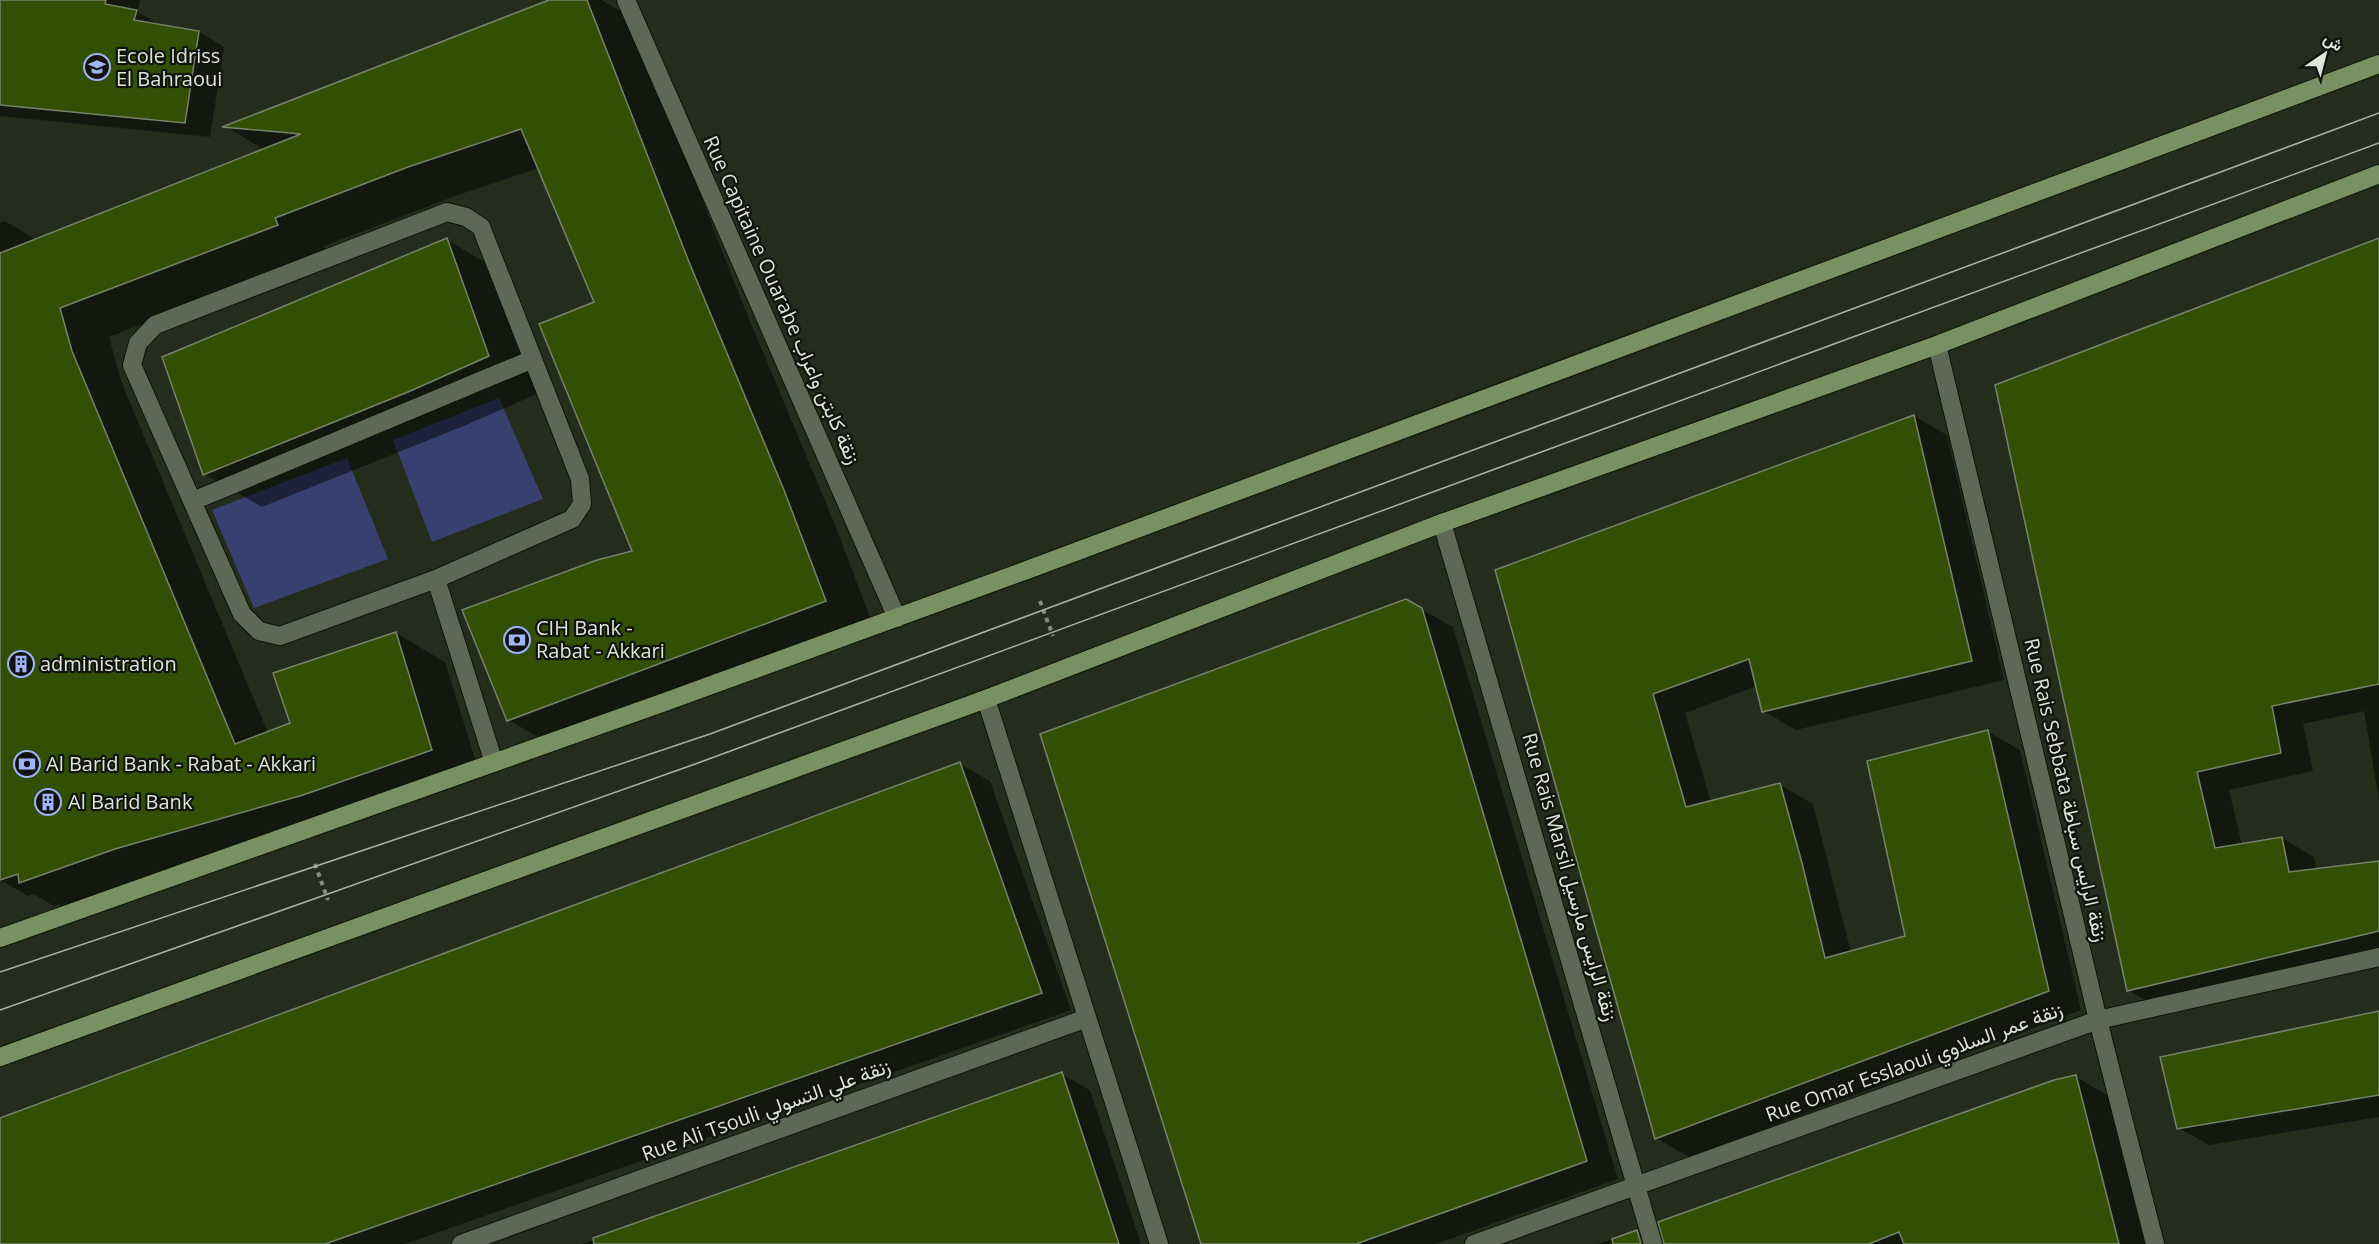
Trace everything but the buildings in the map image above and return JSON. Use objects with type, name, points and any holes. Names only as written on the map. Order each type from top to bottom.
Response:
[{"type":"main road","points":[[0,938],[897,618],[2379,64]]},
{"type":"main road","points":[[0,1058],[986,699],[1442,523],[1937,345],[2379,174]]},
{"type":"street","name":"Rue Capitaine Ouarabe زنقة كابتن واعراب","points":[[626,0],[897,618]]},
{"type":"street","points":[[447,212],[466,217],[481,227],[533,359],[580,479],[582,504],[572,519],[436,579],[280,636],[259,631],[242,614],[132,365],[138,343],[155,325],[447,212]]},
{"type":"street","name":"Rue Rais Sebbata زنقة الرايس سباطة","points":[[1937,345],[2098,1020],[2155,1244]]},
{"type":"street","points":[[193,501],[533,359]]},
{"type":"street","name":"Rue Rais Marsil زنقة الرايس مارسيل","points":[[1442,523],[1653,1244]]},
{"type":"street","points":[[436,579],[494,763]]},
{"type":"street","points":[[986,699],[1159,1244]]},
{"type":"street","name":"Rue Omar Esslaoui زنقة عمر السلاوي","points":[[1474,1244],[2098,1020],[2379,957]]},
{"type":"street","name":"Rue Ali Tsouli زنقة علي التسولي","points":[[461,1244],[1087,1018]]},
{"type":"path","points":[[1027,570],[1066,668]]},
{"type":"path","points":[[302,830],[340,934]]},
{"type":"shaded area","points":[[499,398],[543,499],[432,542],[393,440]]},
{"type":"shaded area","points":[[347,458],[388,559],[254,608],[212,510]]},
{"type":"tram line","points":[[0,972],[710,734],[2379,113]]},
{"type":"tram line","points":[[0,1010],[698,763],[2379,143]]},
{"type":"place","name":"Ecole Idriss El Bahraoui","points":[[97,67]]},
{"type":"place","name":"CIH Bank - Rabat - Akkari","points":[[517,640]]},
{"type":"place","name":"administration","points":[[21,664]]},
{"type":"place","name":"Al Barid Bank - Rabat - Akkari","points":[[27,764]]},
{"type":"place","name":"Al Barid Bank","points":[[48,802]]}]
